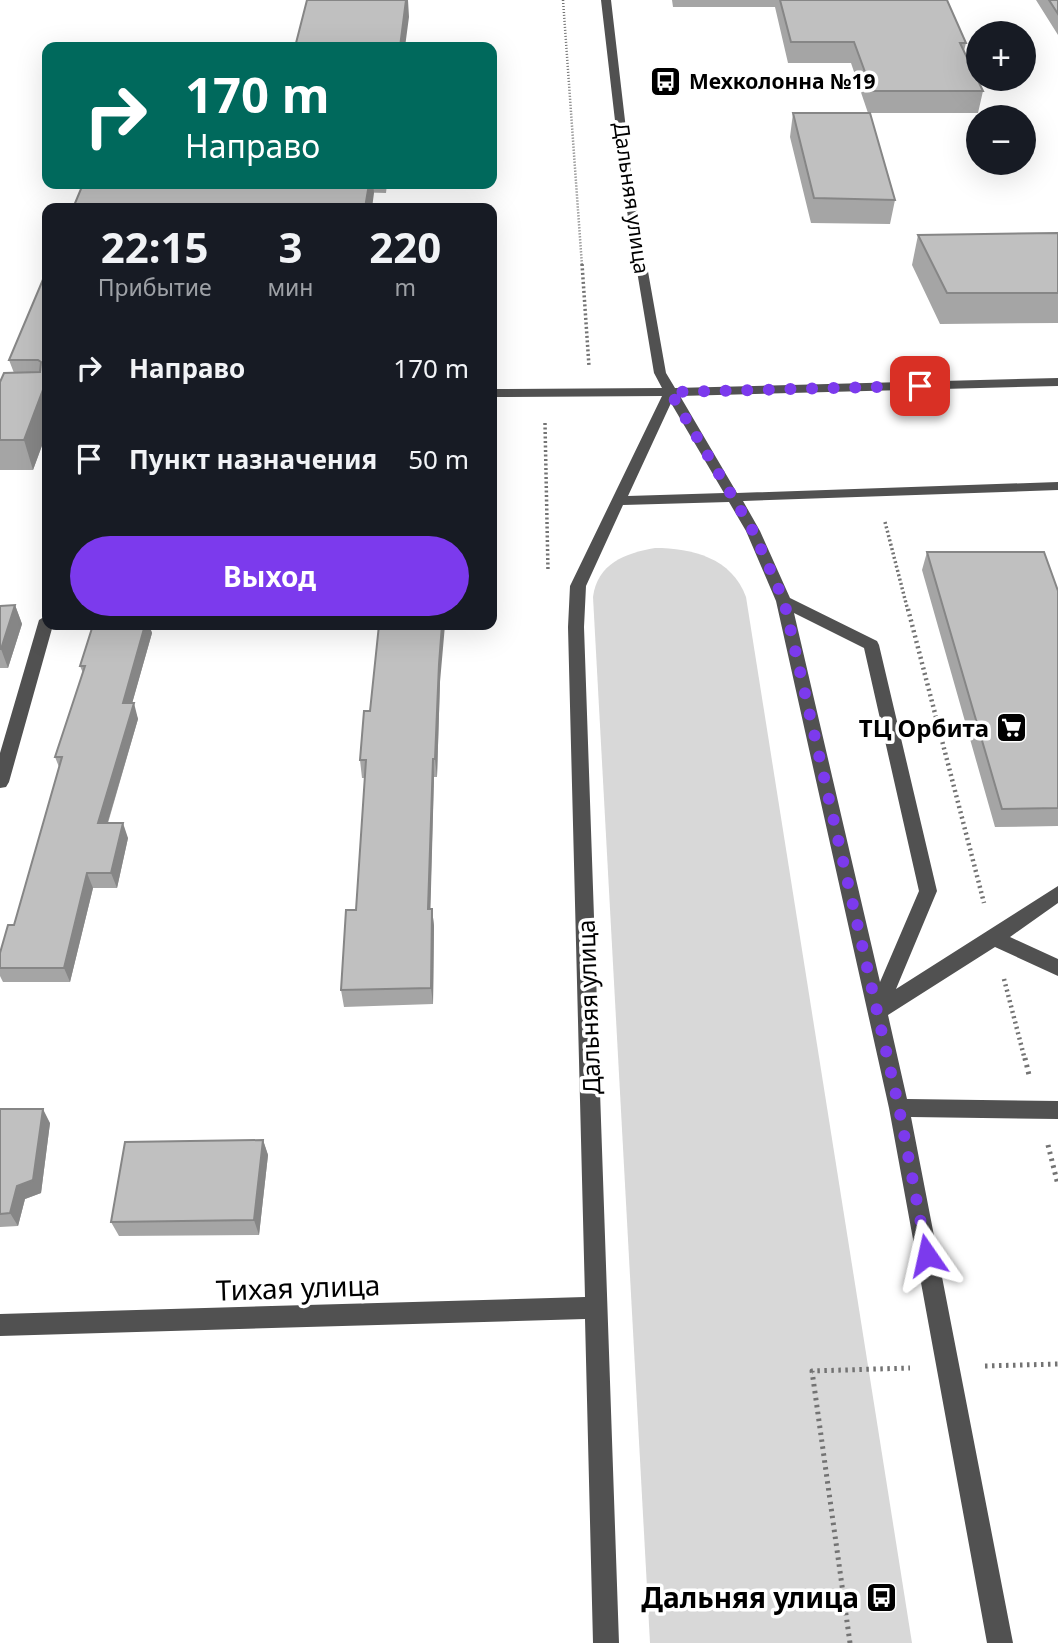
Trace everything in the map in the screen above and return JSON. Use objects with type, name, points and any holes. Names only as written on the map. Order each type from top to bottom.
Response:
[{"type":"street","name":"Дальняя улица","points":[[606,0],[627,181],[660,373],[753,531],[784,601],[899,1108],[1000,1643]]},
{"type":"street","points":[[497,393],[670,392],[1058,382]]},
{"type":"street","name":"Дальняя улица","points":[[606,1643],[576,627],[579,586],[670,392]]},
{"type":"street","points":[[618,501],[1058,486]]},
{"type":"street","points":[[784,601],[871,645],[928,891],[877,1011]]},
{"type":"street","points":[[0,782],[44,630]]},
{"type":"street","points":[[877,1011],[994,938],[1058,893]]},
{"type":"street","points":[[994,938],[1058,968]]},
{"type":"street","points":[[899,1108],[1048,1110]]},
{"type":"street","name":"Тихая улица","points":[[0,1325],[598,1308]]},
{"type":"path","points":[[563,0],[590,375],[567,393]]},
{"type":"path","points":[[883,512],[994,938],[1048,1110],[1058,1185]]},
{"type":"path","points":[[850,1643],[812,1371],[1058,1364]]},
{"type":"shaded area","points":[[655,548],[696,553],[721,564],[740,584],[746,597],[912,1643],[650,1643],[593,597],[600,576],[606,568],[623,557]]},
{"type":"building","points":[[307,0],[406,0],[401,42],[296,42]]},
{"type":"building","points":[[780,0],[947,0],[966,43],[960,43],[966,56],[966,91],[872,91],[854,42],[791,42]]},
{"type":"building","points":[[1049,0],[1058,0],[1058,14]]},
{"type":"building","points":[[793,113],[870,113],[895,200],[814,198]]},
{"type":"building","points":[[81,189],[368,189],[366,203],[75,203]]},
{"type":"building","points":[[1058,233],[1058,293],[947,293],[918,235]]},
{"type":"building","points":[[42,282],[42,392],[24,440],[0,440],[0,382],[4,373],[40,372],[41,362],[9,360]]},
{"type":"building","name":"ТЦ Орбита","points":[[927,552],[1044,552],[1058,591],[1058,808],[1002,809]]},
{"type":"building","points":[[15,605],[1,649],[0,649],[0,606]]},
{"type":"building","points":[[91,630],[144,630],[123,703],[134,703],[98,823],[123,823],[111,873],[87,873],[64,968],[0,968],[0,953],[8,925],[14,925],[62,757],[55,757],[85,666],[80,666]]},
{"type":"building","points":[[378,630],[442,630],[433,759],[428,909],[432,909],[431,988],[341,990],[346,910],[356,910],[366,760],[360,760],[364,711],[370,711]]},
{"type":"building","points":[[0,1109],[43,1109],[33,1180],[17,1186],[10,1213],[0,1214]]},
{"type":"building","points":[[263,1140],[254,1220],[111,1222],[125,1142]]},
{"type":"place","name":"Мехколонна №19","points":[[666,81]]},
{"type":"place","name":"ТЦ Орбита","points":[[1012,727]]},
{"type":"place","name":"Дальняя улица","points":[[882,1597]]},
{"type":"route","points":[[920,386],[670,392],[753,531],[784,601],[899,1108],[927,1255]]}]
